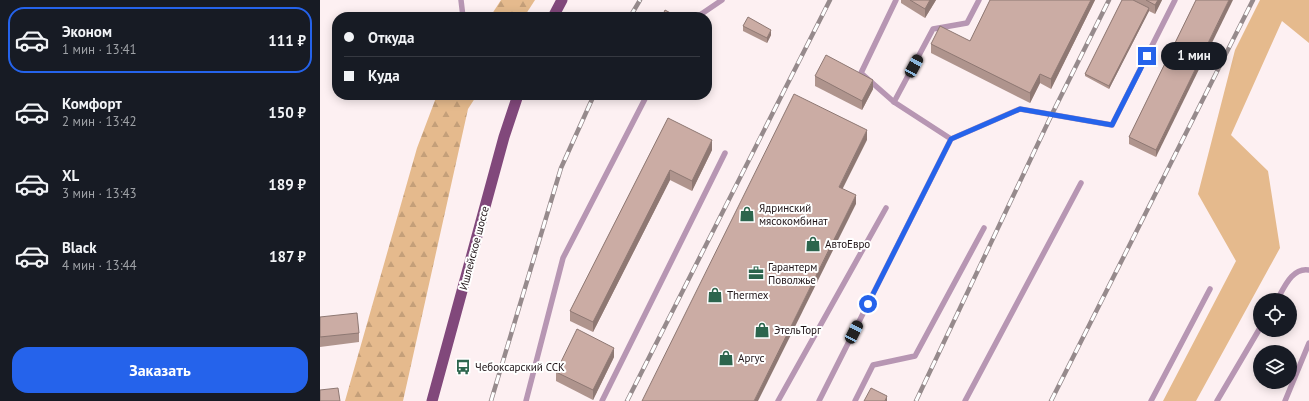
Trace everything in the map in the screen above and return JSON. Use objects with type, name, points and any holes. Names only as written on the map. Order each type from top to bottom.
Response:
[{"type":"main road","points":[[556,12],[562,0]]},
{"type":"main road","name":"Ишлейское шоссе","points":[[432,401],[500,152],[516,100]]},
{"type":"lane","points":[[461,0],[462,12]]},
{"type":"lane","points":[[704,12],[722,0]]},
{"type":"lane","points":[[896,0],[861,73],[894,102],[951,139]]},
{"type":"lane","points":[[894,102],[933,30],[967,23],[979,0]]},
{"type":"lane","points":[[819,401],[951,139],[1020,109],[1112,125],[1175,0]]},
{"type":"lane","points":[[526,401],[563,258],[644,100]]},
{"type":"lane","points":[[602,401],[724,153]]},
{"type":"lane","points":[[964,401],[1081,183]]},
{"type":"lane","points":[[778,401],[886,208]]},
{"type":"lane","points":[[856,401],[873,366],[915,356],[984,228]]},
{"type":"lane","points":[[1281,293],[1291,277],[1298,272],[1309,270]]},
{"type":"lane","points":[[1151,401],[1210,289]]},
{"type":"lane","points":[[1217,401],[1255,337]]},
{"type":"lane","points":[[1285,401],[1309,343]]},
{"type":"green space","points":[[501,0],[535,0],[527,12],[493,12]]},
{"type":"green space","points":[[1260,0],[1309,0],[1309,43],[1282,21],[1231,135],[1268,171],[1280,248],[1255,293],[1253,293],[1253,297],[1196,401],[1163,401],[1236,261],[1198,194],[1235,50]]},
{"type":"green space","points":[[435,100],[474,100],[468,109],[403,401],[345,401],[417,148]]},
{"type":"building","points":[[910,0],[930,0],[925,9]]},
{"type":"building","points":[[990,0],[1091,0],[1051,79],[1040,74],[1030,93],[931,44],[940,26],[970,41]]},
{"type":"building","points":[[1122,0],[1133,0],[1149,8],[1109,86],[1085,74]]},
{"type":"building","points":[[1146,0],[1158,0],[1155,5]]},
{"type":"building","points":[[1196,0],[1229,0],[1156,150],[1129,137]]},
{"type":"building","points":[[748,17],[771,30],[767,38],[743,26]]},
{"type":"building","points":[[826,55],[873,80],[862,101],[815,76]]},
{"type":"building","points":[[794,94],[867,130],[839,187],[856,195],[754,401],[642,401]]},
{"type":"building","points":[[668,118],[712,140],[692,181],[670,170],[593,322],[570,311]]},
{"type":"building","points":[[357,313],[359,333],[320,337],[320,317]]},
{"type":"building","points":[[577,329],[614,348],[593,390],[556,372]]},
{"type":"building","points":[[338,388],[340,401],[320,401],[320,390]]},
{"type":"building","points":[[871,388],[887,396],[885,401],[864,401]]},
{"type":"railway","points":[[633,12],[640,0]]},
{"type":"railway","points":[[627,401],[830,0]]},
{"type":"railway","points":[[916,401],[1052,114],[1109,0]]},
{"type":"railway","points":[[1051,401],[1253,0]]},
{"type":"railway","points":[[491,401],[561,168],[592,100]]},
{"type":"place","name":"Ядринский мясокомбинат","points":[[747,214]]},
{"type":"place","name":"АвтоЕвро","points":[[813,244]]},
{"type":"place","name":"Гарантерм Поволжье","points":[[756,273]]},
{"type":"place","name":"Thermex","points":[[715,295]]},
{"type":"place","name":"ЭтельТорг","points":[[762,330]]},
{"type":"place","name":"Аргус","points":[[726,358]]},
{"type":"place","name":"Чебоксарский ССК","points":[[463,367]]},
{"type":"route","points":[[868,304],[951,139],[1020,109],[1112,125],[1147,56]]}]
